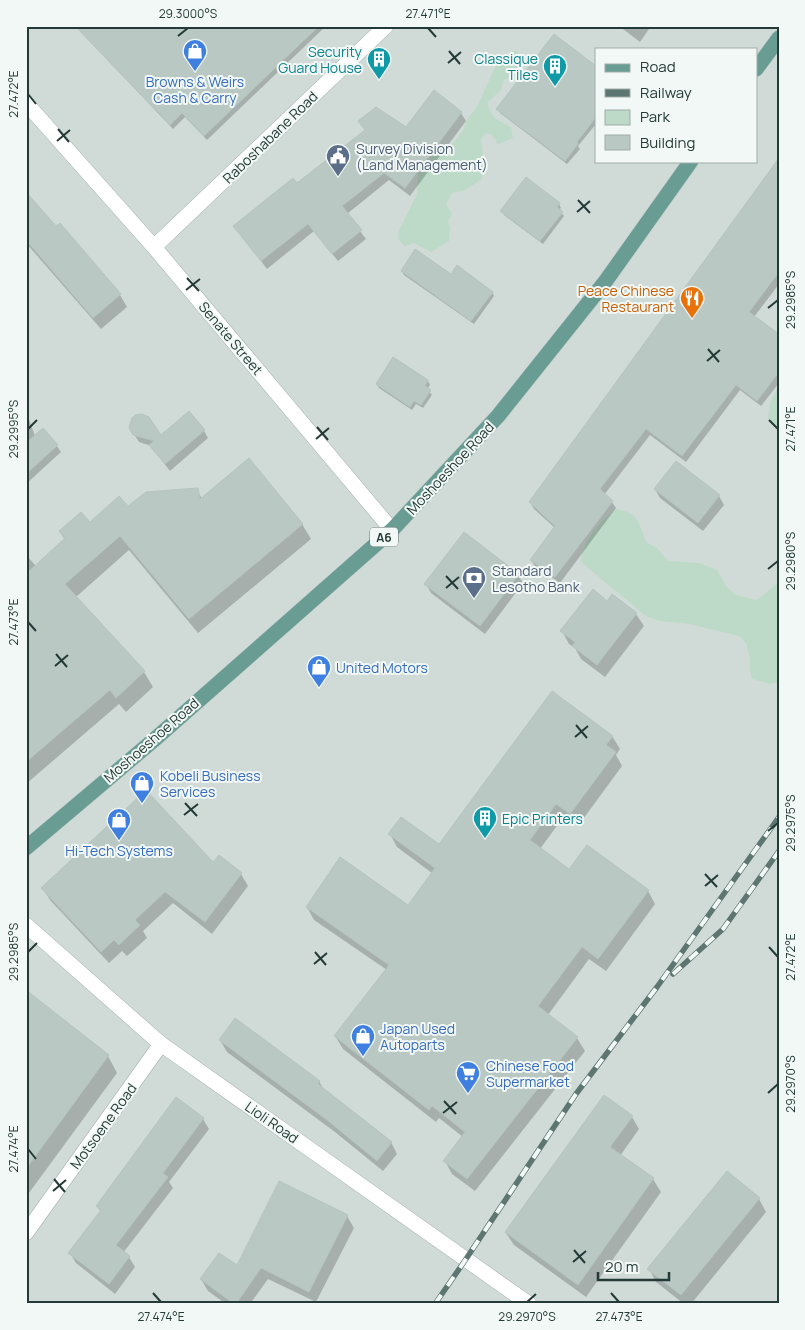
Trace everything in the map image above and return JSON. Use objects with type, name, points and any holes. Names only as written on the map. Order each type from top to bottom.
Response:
[{"type":"main road","points":[[758,66],[779,38]]},
{"type":"main road","name":"Moshoeshoe Road","points":[[26,848],[155,738],[392,530],[498,416],[605,282],[690,162]]},
{"type":"street","name":"Raboshabane Road","points":[[154,247],[386,26]]},
{"type":"street","name":"Senate Street","points":[[26,104],[154,247],[392,530]]},
{"type":"street","name":"Lioli Road","points":[[26,925],[161,1044],[529,1304]]},
{"type":"street","name":"Motsoene Road","points":[[26,1233],[161,1044]]},
{"type":"shaded area","points":[[26,26],[779,26],[779,1304],[26,1304]]},
{"type":"green space","points":[[513,51],[517,51],[519,56],[517,69],[503,81],[501,90],[488,102],[492,115],[511,127],[513,138],[498,144],[492,135],[486,133],[481,139],[484,169],[482,179],[465,190],[452,193],[446,204],[452,214],[448,221],[450,228],[449,241],[431,252],[414,243],[405,246],[398,239],[399,231],[417,194],[418,174],[438,148],[443,150],[453,143],[463,131],[468,118],[477,107],[496,65]]},
{"type":"green space","points":[[779,386],[779,433],[768,418],[770,403]]},
{"type":"green space","points":[[615,509],[634,516],[647,543],[657,548],[668,561],[699,563],[717,570],[727,587],[736,595],[757,600],[779,582],[779,682],[770,684],[752,679],[746,643],[739,636],[690,624],[659,621],[646,616],[581,562],[588,539]]},
{"type":"building","name":"Browns & Weirs Cash & Carry","points":[[75,26],[319,26],[204,136],[182,113],[170,125]]},
{"type":"building","name":"Classique Tiles","points":[[554,34],[595,65],[595,118],[565,161],[496,109]]},
{"type":"building","points":[[434,90],[462,112],[405,188],[384,173],[342,206],[362,230],[332,254],[308,224],[261,261],[233,226],[293,178],[297,183],[365,130],[358,121],[376,107],[406,127]]},
{"type":"building","points":[[779,158],[779,272],[749,312],[779,334],[779,372],[757,401],[736,385],[682,456],[646,429],[600,489],[613,501],[555,577],[530,560],[555,526],[529,502]]},
{"type":"building","points":[[526,177],[560,203],[557,207],[563,212],[540,241],[500,211]]},
{"type":"building","points":[[26,192],[56,226],[60,223],[121,294],[93,318],[26,240]]},
{"type":"building","points":[[415,249],[451,274],[457,265],[493,292],[471,321],[401,271]]},
{"type":"building","points":[[393,357],[428,380],[425,386],[431,390],[421,405],[414,401],[410,407],[376,384]]},
{"type":"building","points":[[189,411],[205,430],[165,464],[149,445],[154,441],[133,435],[129,428],[132,418],[135,415],[142,414],[149,417],[161,435]]},
{"type":"building","points":[[43,428],[58,445],[26,474],[26,443]]},
{"type":"building","points":[[249,458],[303,524],[189,619],[120,536],[65,584],[145,671],[116,698],[110,690],[26,762],[26,574],[65,538],[59,531],[81,512],[90,522],[119,496],[128,506],[146,492],[198,488],[200,499]]},
{"type":"building","points":[[676,461],[720,495],[698,523],[654,489]]},
{"type":"building","points":[[464,532],[519,574],[480,626],[424,584]]},
{"type":"building","points":[[593,589],[607,601],[612,594],[637,613],[597,665],[572,646],[575,642],[560,631]]},
{"type":"building","points":[[552,691],[613,736],[606,745],[616,752],[570,814],[556,804],[530,840],[569,869],[587,845],[649,890],[598,959],[582,947],[538,1006],[578,1037],[467,1179],[443,1161],[465,1132],[432,1106],[429,1110],[334,1036],[389,965],[306,907],[340,857],[408,905],[435,868],[388,834],[401,817],[439,844]]},
{"type":"building","points":[[146,790],[213,862],[219,855],[242,873],[205,922],[165,892],[135,920],[140,925],[119,945],[114,940],[101,952],[41,888]]},
{"type":"building","points":[[26,990],[109,1055],[26,1169]]},
{"type":"building","points":[[235,1018],[320,1081],[318,1084],[392,1142],[377,1161],[327,1120],[219,1040]]},
{"type":"building","points":[[604,1095],[633,1116],[610,1147],[654,1178],[578,1285],[505,1232]]},
{"type":"building","points":[[176,1097],[204,1118],[163,1173],[168,1177],[116,1245],[130,1256],[109,1284],[68,1253],[101,1210],[96,1206]]},
{"type":"building","points":[[727,1171],[760,1198],[681,1295],[647,1269]]},
{"type":"building","points":[[279,1181],[348,1215],[309,1292],[261,1268],[236,1304],[234,1304],[200,1279],[219,1253],[237,1265]]},
{"type":"railway","points":[[435,1304],[576,1094],[657,987],[779,817]]},
{"type":"railway","points":[[673,974],[723,929],[779,851]]},
{"type":"place","name":"Browns & Weirs Cash & Carry","points":[[195,72]]},
{"type":"place","name":"Security Guard House","points":[[379,80]]},
{"type":"place","name":"Classique Tiles","points":[[555,87]]},
{"type":"place","name":"Survey Division (Land Management)","points":[[338,177]]},
{"type":"place","name":"Peace Chinese Restaurant","points":[[692,319]]},
{"type":"place","name":"Standard Lesotho Bank","points":[[474,599]]},
{"type":"place","name":"United Motors","points":[[319,688]]},
{"type":"place","name":"Kobeli Business Services","points":[[142,804]]},
{"type":"place","name":"Epic Printers","points":[[485,839]]},
{"type":"place","name":"Hi-Tech Systems","points":[[119,841]]},
{"type":"place","name":"Japan Used Autoparts","points":[[363,1057]]},
{"type":"place","name":"Chinese Food Supermarket","points":[[468,1094]]}]
